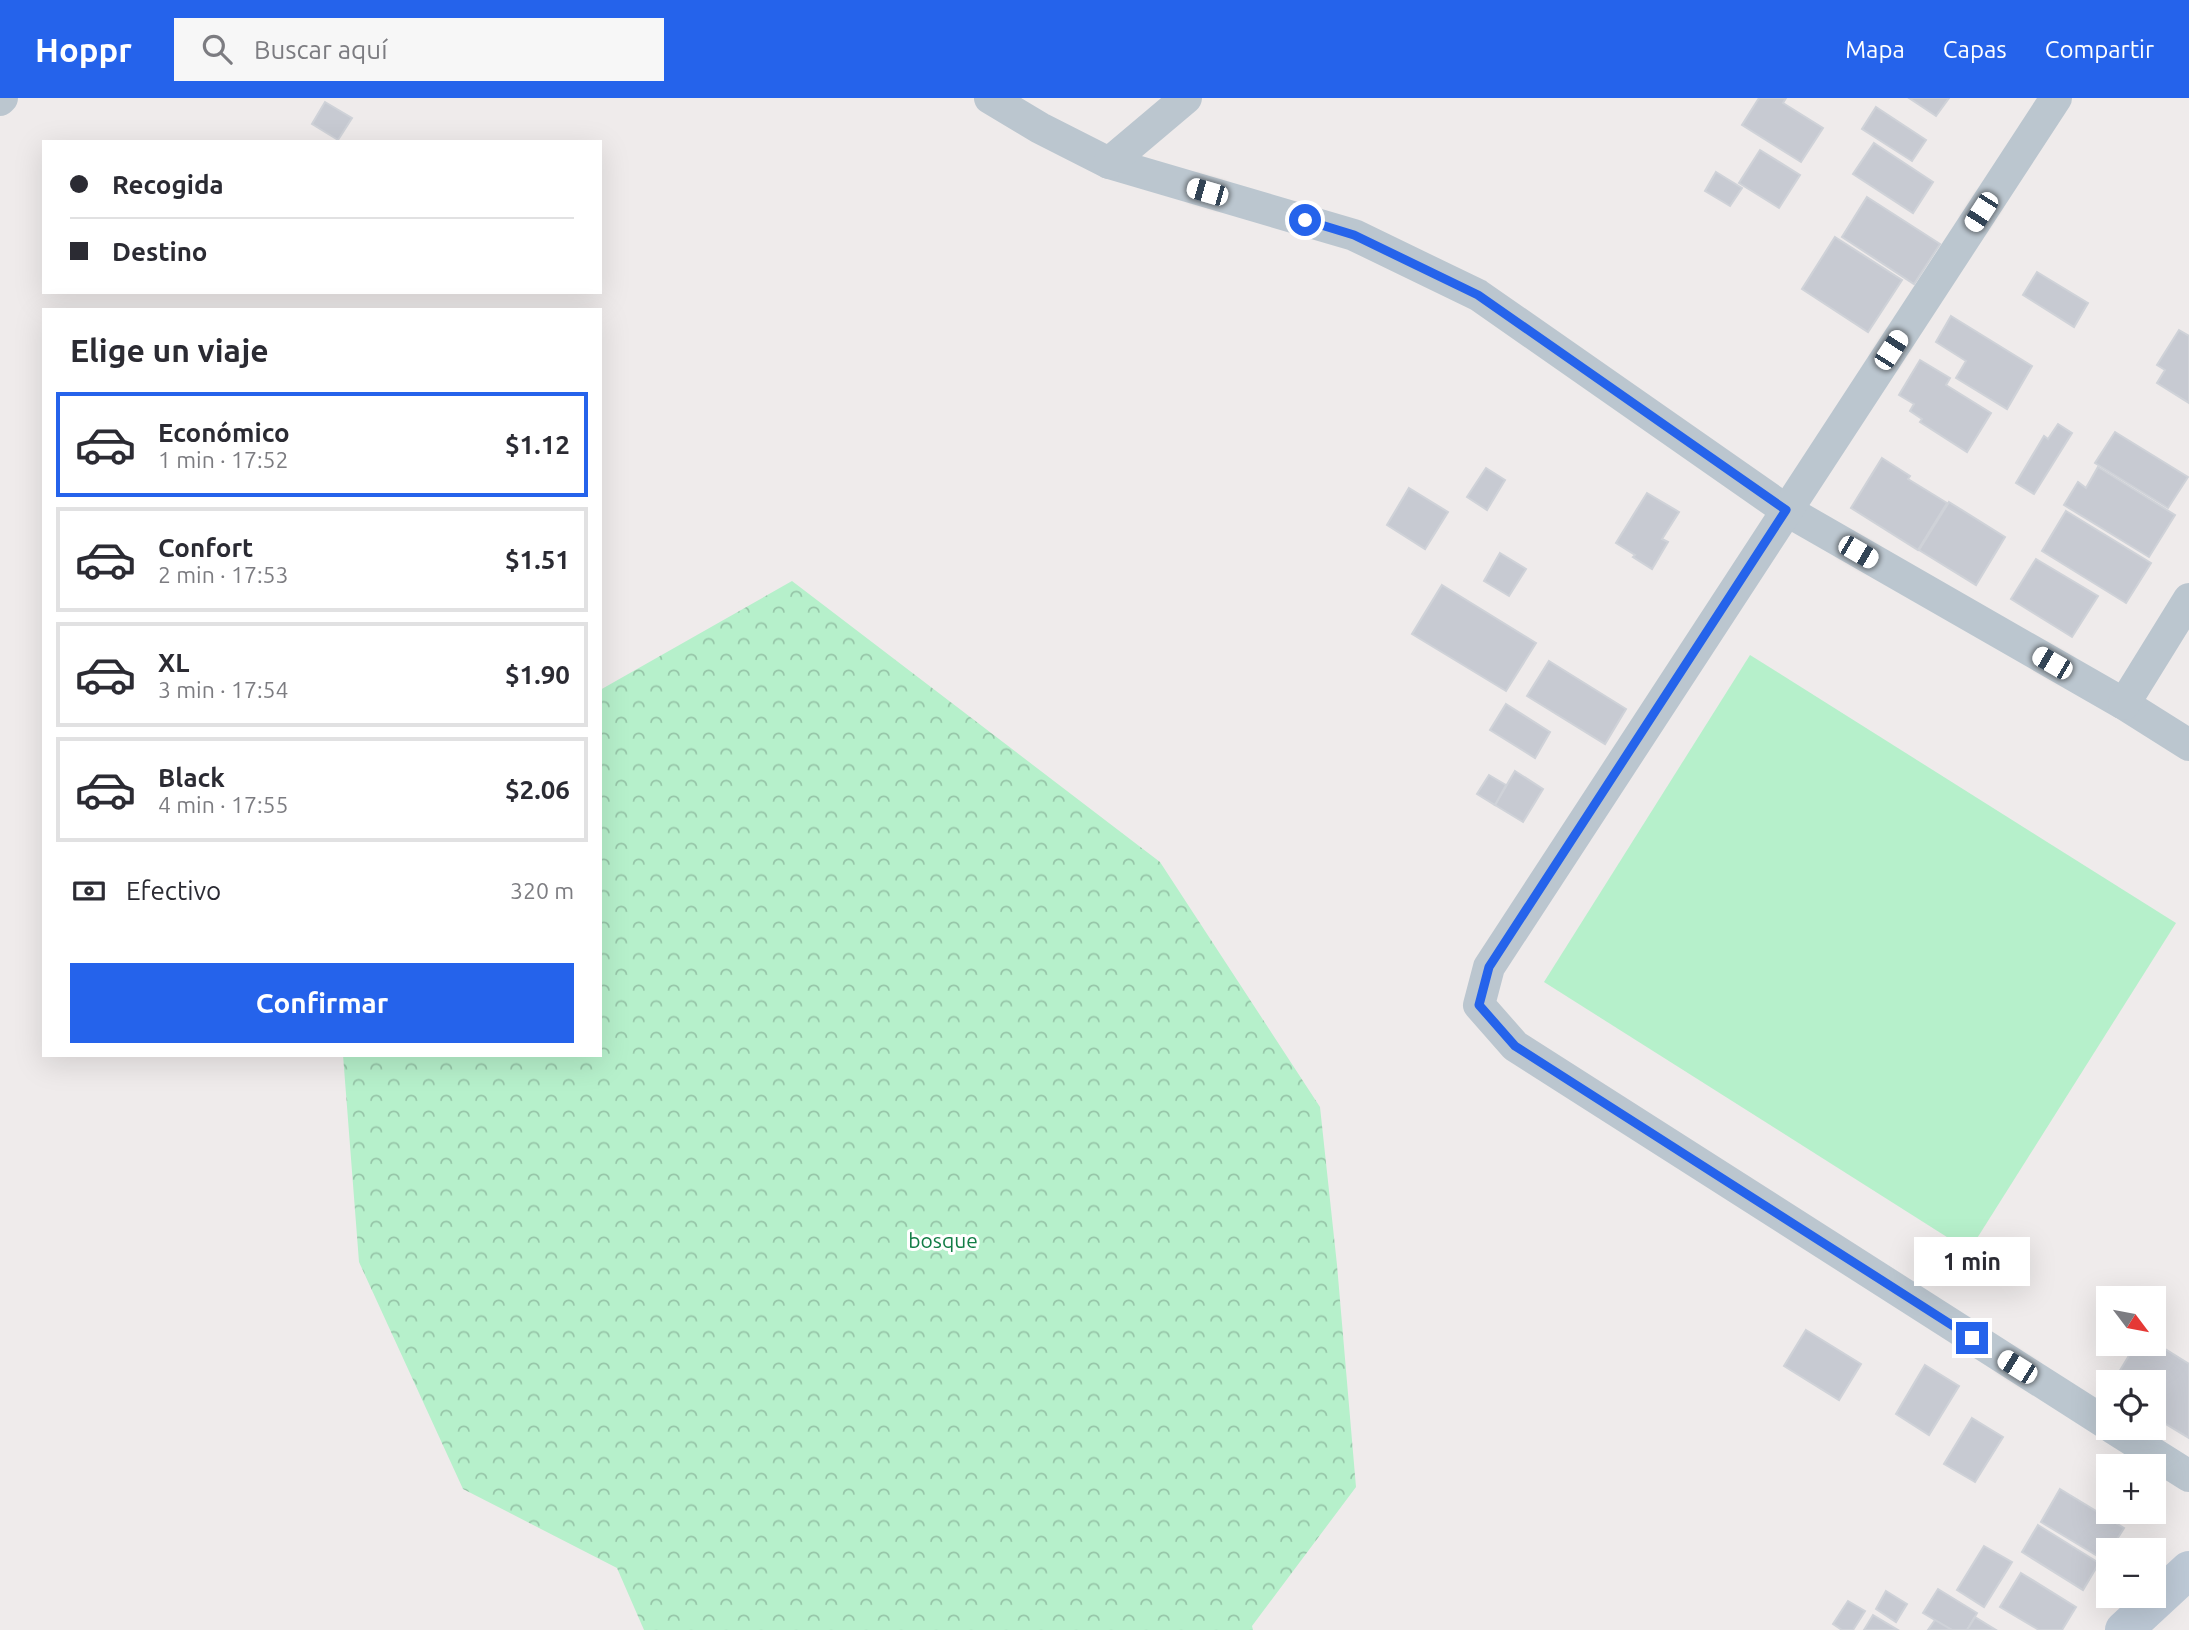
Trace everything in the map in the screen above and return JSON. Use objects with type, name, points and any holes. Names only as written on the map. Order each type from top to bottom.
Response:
[{"type":"main road","points":[[2124,1630],[2189,1570]]},
{"type":"main road","points":[[2161,1630],[2189,1604]]},
{"type":"street","points":[[990,98],[1040,128],[1109,163],[1354,235],[1478,295],[1786,510],[2124,704],[2189,745]]},
{"type":"street","points":[[1109,163],[1186,98]]},
{"type":"street","points":[[2056,98],[1489,967],[1479,1005],[1515,1046],[2096,1417]]},
{"type":"street","points":[[2124,704],[2189,599]]},
{"type":"street","points":[[2132,1440],[2189,1476]]},
{"type":"green space","name":"bosque","points":[[792,581],[1160,862],[1320,1107],[1356,1487],[1252,1626],[1253,1630],[644,1630],[617,1568],[463,1489],[359,1262],[343,1057],[602,1057],[602,689]]},
{"type":"green space","points":[[1750,655],[2176,923],[1969,1251],[1544,982]]},
{"type":"building","points":[[1759,98],[1786,98],[1783,103],[1823,128],[1801,162],[1742,125]]},
{"type":"building","points":[[1909,98],[1949,98],[1936,116]]},
{"type":"building","points":[[325,102],[352,118],[338,140],[312,124]]},
{"type":"building","points":[[1876,107],[1926,140],[1912,161],[1862,129]]},
{"type":"building","points":[[1874,143],[1933,182],[1913,213],[1853,174]]},
{"type":"building","points":[[1760,150],[1800,175],[1779,208],[1739,183]]},
{"type":"building","points":[[1716,172],[1742,188],[1730,206],[1705,191]]},
{"type":"building","points":[[1867,197],[1940,244],[1914,284],[1842,237]]},
{"type":"building","points":[[1835,237],[1902,280],[1868,332],[1802,289]]},
{"type":"building","points":[[2037,272],[2088,303],[2074,327],[2023,295]]},
{"type":"building","points":[[1951,316],[2032,366],[2007,409],[1956,378],[1966,361],[1936,342]]},
{"type":"building","points":[[2179,330],[2189,336],[2189,403],[2157,383],[2165,370],[2157,365]]},
{"type":"building","points":[[1920,360],[1950,378],[1946,385],[1991,413],[1967,452],[1920,422],[1922,419],[1910,411],[1914,404],[1899,395]]},
{"type":"building","points":[[2058,424],[2072,433],[2034,494],[2016,483],[2044,436],[2048,439]]},
{"type":"building","points":[[2115,432],[2188,477],[2168,508],[2095,463]]},
{"type":"building","points":[[1882,458],[1910,476],[1908,479],[1947,503],[1918,550],[1851,508]]},
{"type":"building","points":[[2098,467],[2175,515],[2149,557],[2064,505],[2078,482],[2086,488]]},
{"type":"building","points":[[1486,468],[1505,480],[1487,510],[1467,497]]},
{"type":"building","points":[[1409,488],[1448,512],[1425,549],[1387,525]]},
{"type":"building","points":[[1647,493],[1679,512],[1662,539],[1668,542],[1652,569],[1616,543]]},
{"type":"building","points":[[1949,502],[2005,537],[1976,585],[1919,550]]},
{"type":"building","points":[[2066,511],[2151,563],[2126,603],[2042,551]]},
{"type":"building","points":[[1500,553],[1526,569],[1509,596],[1484,581]]},
{"type":"building","points":[[2036,559],[2098,596],[2072,637],[2011,599]]},
{"type":"building","points":[[1442,585],[1536,643],[1506,691],[1412,634]]},
{"type":"building","points":[[1549,661],[1626,709],[1605,744],[1527,696]]},
{"type":"building","points":[[1506,704],[1550,732],[1535,758],[1490,730]]},
{"type":"building","points":[[1515,771],[1543,789],[1523,822],[1495,805]]},
{"type":"building","points":[[1489,775],[1506,785],[1495,805],[1477,794]]},
{"type":"building","points":[[1806,1330],[1861,1364],[1839,1400],[1784,1366]]},
{"type":"building","points":[[2166,1350],[2189,1364],[2189,1438],[2166,1424],[2166,1370],[2120,1370],[2129,1356],[2166,1356]]},
{"type":"building","points":[[1925,1365],[1959,1386],[1929,1435],[1896,1414]]},
{"type":"building","points":[[1972,1418],[2003,1437],[1975,1482],[1944,1464]]},
{"type":"building","points":[[2060,1489],[2096,1511],[2096,1524],[2117,1524],[2124,1528],[2118,1538],[2096,1538],[2096,1555],[2041,1522]]},
{"type":"building","points":[[2038,1525],[2096,1561],[2096,1568],[2083,1590],[2022,1552]]},
{"type":"building","points":[[1984,1546],[2012,1562],[1984,1607],[1957,1590]]},
{"type":"building","points":[[2021,1573],[2076,1607],[2062,1630],[2039,1630],[2000,1607]]},
{"type":"building","points":[[1938,1589],[1977,1613],[1967,1630],[1952,1630],[1923,1613]]},
{"type":"building","points":[[1886,1591],[1907,1604],[1896,1622],[1876,1609]]},
{"type":"building","points":[[1848,1601],[1865,1611],[1853,1630],[1842,1630],[1833,1624]]},
{"type":"building","points":[[1873,1615],[1898,1630],[1864,1630]]},
{"type":"building","points":[[1975,1617],[1996,1630],[1967,1630]]},
{"type":"building","points":[[1935,1620],[1952,1630],[1928,1630]]},
{"type":"route","points":[[1305,220],[1354,235],[1478,295],[1786,510],[1489,967],[1479,1005],[1515,1046],[1972,1338]]}]
